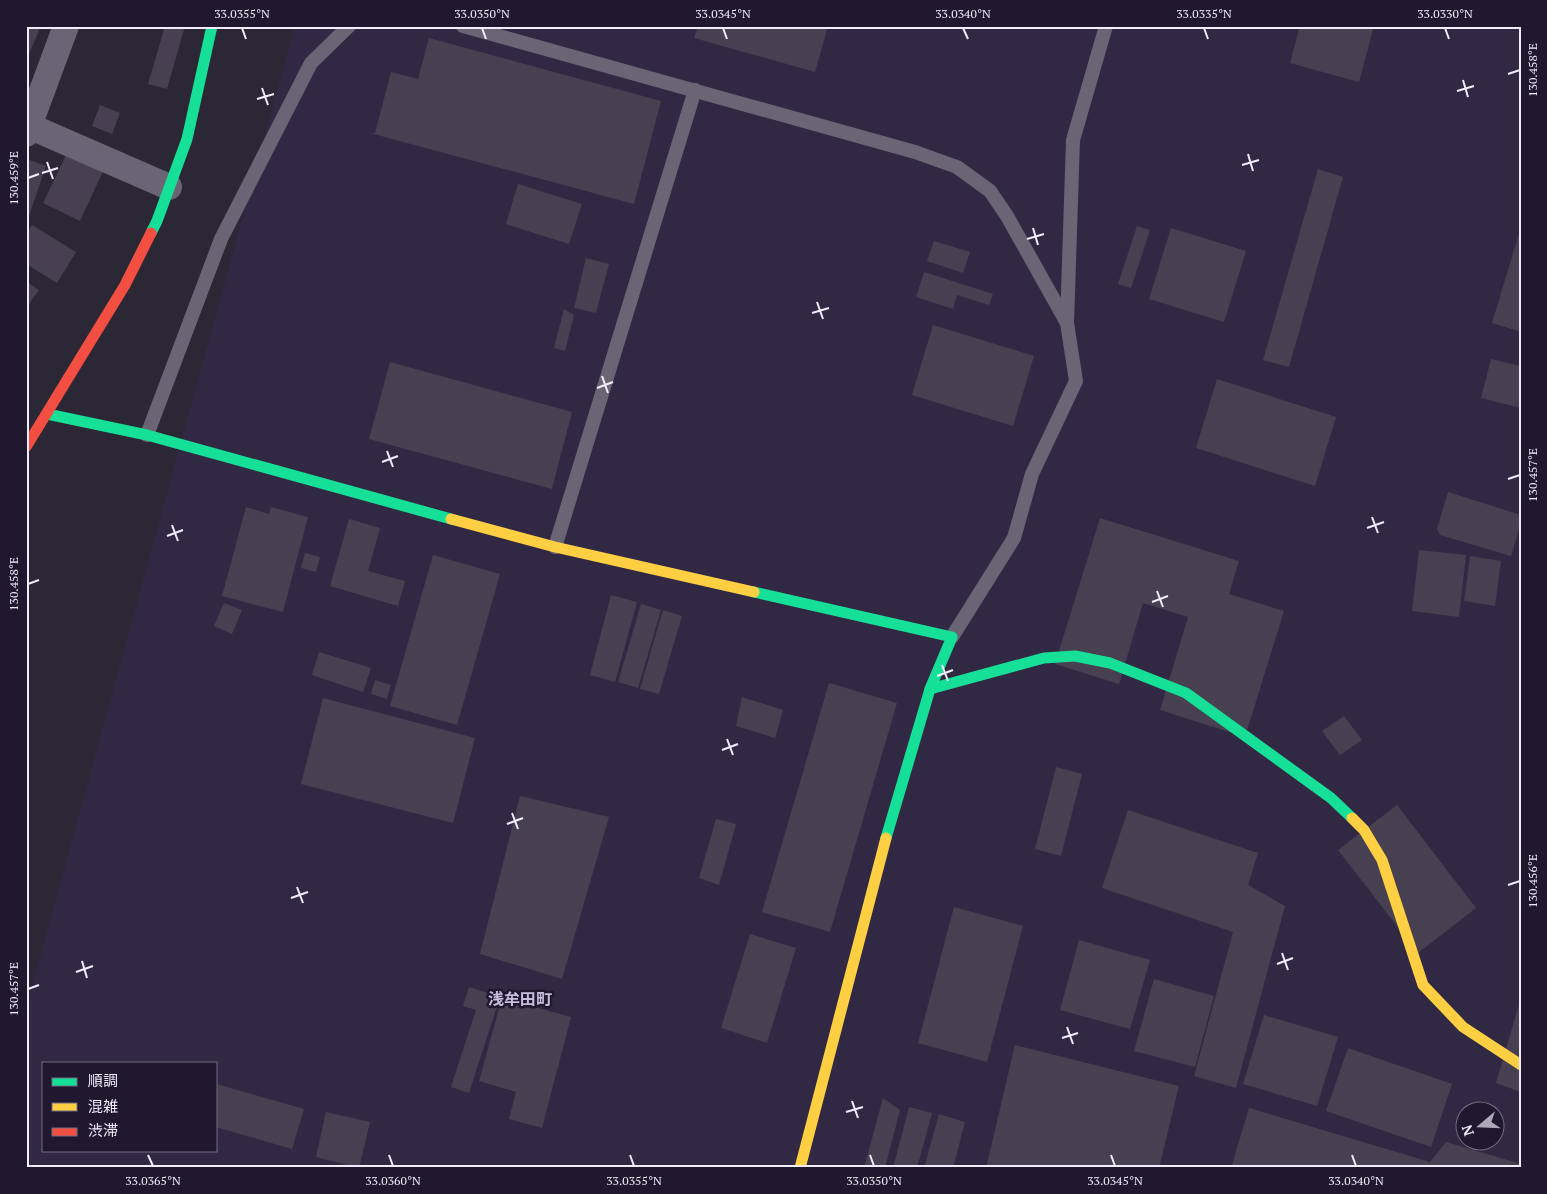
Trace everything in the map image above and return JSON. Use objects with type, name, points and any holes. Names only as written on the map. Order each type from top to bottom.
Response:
[{"type":"street","points":[[66,26],[27,128],[169,188]]},
{"type":"street","points":[[26,447],[125,285],[157,221],[187,139],[212,26]]},
{"type":"street","points":[[46,414],[147,435],[555,547],[952,637],[930,689],[893,812],[800,1168]]},
{"type":"street","points":[[930,689],[1044,658],[1075,656],[1110,663],[1186,693],[1331,798],[1364,830],[1382,860],[1423,985],[1463,1026],[1521,1065]]},
{"type":"lane","points":[[147,435],[221,240],[311,63],[349,26]]},
{"type":"lane","points":[[464,26],[915,152],[957,167],[990,191],[1007,216],[1067,323]]},
{"type":"lane","points":[[952,637],[1014,538],[1032,474],[1076,381],[1067,323],[1073,140],[1106,26]]},
{"type":"lane","points":[[555,547],[695,90]]},
{"type":"shaded area","points":[[295,26],[1521,26],[1521,1168],[26,1168],[26,1008]]},
{"type":"building","points":[[26,26],[41,26],[29,54],[26,53]]},
{"type":"building","points":[[165,26],[185,26],[167,89],[148,84]]},
{"type":"building","points":[[698,26],[828,26],[815,72],[694,38]]},
{"type":"building","points":[[1300,26],[1374,26],[1359,82],[1290,63]]},
{"type":"building","points":[[429,38],[661,101],[634,204],[370,133],[375,133],[391,72],[418,79]]},
{"type":"building","points":[[100,105],[120,113],[112,134],[92,126]]},
{"type":"building","points":[[68,151],[104,169],[80,221],[43,203]]},
{"type":"building","points":[[26,160],[46,166],[27,222]]},
{"type":"building","points":[[1318,169],[1343,177],[1289,367],[1263,360]]},
{"type":"building","points":[[518,184],[582,204],[569,244],[506,224]]},
{"type":"building","points":[[32,225],[76,252],[57,283],[26,264],[26,234]]},
{"type":"building","points":[[1137,226],[1150,230],[1131,288],[1118,284]]},
{"type":"building","points":[[1171,228],[1246,251],[1224,322],[1149,299]]},
{"type":"building","points":[[1521,230],[1521,332],[1492,323]]},
{"type":"building","points":[[934,241],[970,252],[963,273],[927,261]]},
{"type":"building","points":[[586,258],[609,264],[596,313],[574,308]]},
{"type":"building","points":[[924,272],[993,294],[989,305],[957,295],[953,309],[916,297]]},
{"type":"building","points":[[26,281],[39,290],[26,308]]},
{"type":"building","points":[[564,309],[574,315],[565,351],[554,348]]},
{"type":"building","points":[[933,325],[1034,356],[1013,426],[912,395]]},
{"type":"building","points":[[1491,359],[1521,366],[1521,408],[1481,398]]},
{"type":"building","points":[[390,362],[572,412],[552,489],[369,439]]},
{"type":"building","points":[[1217,379],[1336,417],[1315,486],[1196,448]]},
{"type":"building","points":[[1448,492],[1521,515],[1521,523],[1511,556],[1440,535],[1437,529]]},
{"type":"building","points":[[246,507],[269,514],[271,507],[308,517],[283,612],[222,596]]},
{"type":"building","points":[[1100,518],[1239,561],[1229,594],[1284,611],[1245,737],[1160,710],[1188,617],[1143,603],[1119,684],[1055,664]]},
{"type":"building","points":[[349,519],[380,528],[368,571],[405,581],[398,606],[330,586]]},
{"type":"building","points":[[1419,550],[1466,555],[1459,617],[1412,611]]},
{"type":"building","points":[[305,553],[320,557],[316,572],[301,568]]},
{"type":"building","points":[[433,555],[500,574],[457,725],[390,706]]},
{"type":"building","points":[[1470,556],[1501,561],[1495,606],[1464,601]]},
{"type":"building","points":[[611,595],[637,602],[615,682],[590,675]]},
{"type":"building","points":[[224,603],[242,610],[232,634],[214,626]]},
{"type":"building","points":[[641,604],[661,610],[638,688],[618,682]]},
{"type":"building","points":[[663,610],[682,616],[659,694],[640,689]]},
{"type":"building","points":[[319,652],[371,668],[363,692],[312,675]]},
{"type":"building","points":[[375,680],[391,685],[387,699],[371,694]]},
{"type":"building","points":[[829,683],[897,703],[830,932],[762,912]]},
{"type":"building","points":[[742,697],[783,710],[775,738],[736,726]]},
{"type":"building","points":[[323,698],[475,738],[453,823],[301,784]]},
{"type":"building","points":[[1344,716],[1362,740],[1340,755],[1322,731]]},
{"type":"building","points":[[1056,767],[1082,774],[1061,856],[1035,849]]},
{"type":"building","points":[[520,796],[609,817],[562,979],[480,954]]},
{"type":"building","points":[[1397,805],[1476,908],[1418,953],[1338,850]]},
{"type":"building","points":[[1128,810],[1258,853],[1248,885],[1285,906],[1236,1088],[1194,1076],[1233,932],[1102,888]]},
{"type":"building","points":[[716,819],[736,824],[719,885],[699,878]]},
{"type":"building","points":[[954,907],[1023,926],[987,1062],[918,1043]]},
{"type":"building","points":[[750,934],[796,948],[767,1043],[721,1028]]},
{"type":"building","points":[[1079,940],[1150,960],[1130,1029],[1060,1010]]},
{"type":"building","points":[[1154,979],[1214,996],[1195,1067],[1134,1051]]},
{"type":"building","points":[[469,987],[500,997],[469,1093],[451,1087],[476,1010],[463,1006]]},
{"type":"building","points":[[502,998],[571,1017],[542,1128],[509,1119],[516,1092],[479,1081]]},
{"type":"building","points":[[1521,1001],[1521,1092],[1496,1083]]},
{"type":"building","points":[[1264,1015],[1338,1037],[1317,1106],[1243,1084]]},
{"type":"building","points":[[1015,1045],[1179,1086],[1159,1168],[986,1168]]},
{"type":"building","points":[[1348,1048],[1452,1084],[1431,1147],[1326,1111]]},
{"type":"building","points":[[218,1085],[304,1109],[292,1149],[218,1128]]},
{"type":"building","points":[[883,1098],[900,1110],[885,1168],[864,1168]]},
{"type":"building","points":[[909,1107],[932,1113],[917,1168],[893,1168]]},
{"type":"building","points":[[1249,1108],[1430,1162],[1446,1142],[1454,1144],[1454,1152],[1480,1152],[1521,1164],[1521,1168],[1231,1168]]},
{"type":"building","points":[[326,1112],[370,1122],[359,1168],[316,1157]]},
{"type":"building","points":[[939,1114],[965,1122],[953,1168],[924,1168]]},
{"type":"traffic: fast","points":[[151,233],[187,139],[212,26]]},
{"type":"traffic: fast","points":[[47,414],[147,435],[451,519]]},
{"type":"traffic: fast","points":[[754,592],[952,637],[930,689],[886,838]]},
{"type":"traffic: fast","points":[[930,689],[1044,658],[1075,656],[1110,663],[1186,693],[1331,798],[1352,818]]},
{"type":"traffic: slow","points":[[451,519],[555,547],[754,592]]},
{"type":"traffic: slow","points":[[1352,818],[1364,830],[1382,860],[1423,985],[1463,1027],[1521,1065]]},
{"type":"traffic: slow","points":[[800,1168],[886,838]]},
{"type":"traffic: jam","points":[[26,447],[125,285],[151,233]]},
{"type":"district","name":"浅牟田町","points":[[520,999]]}]
